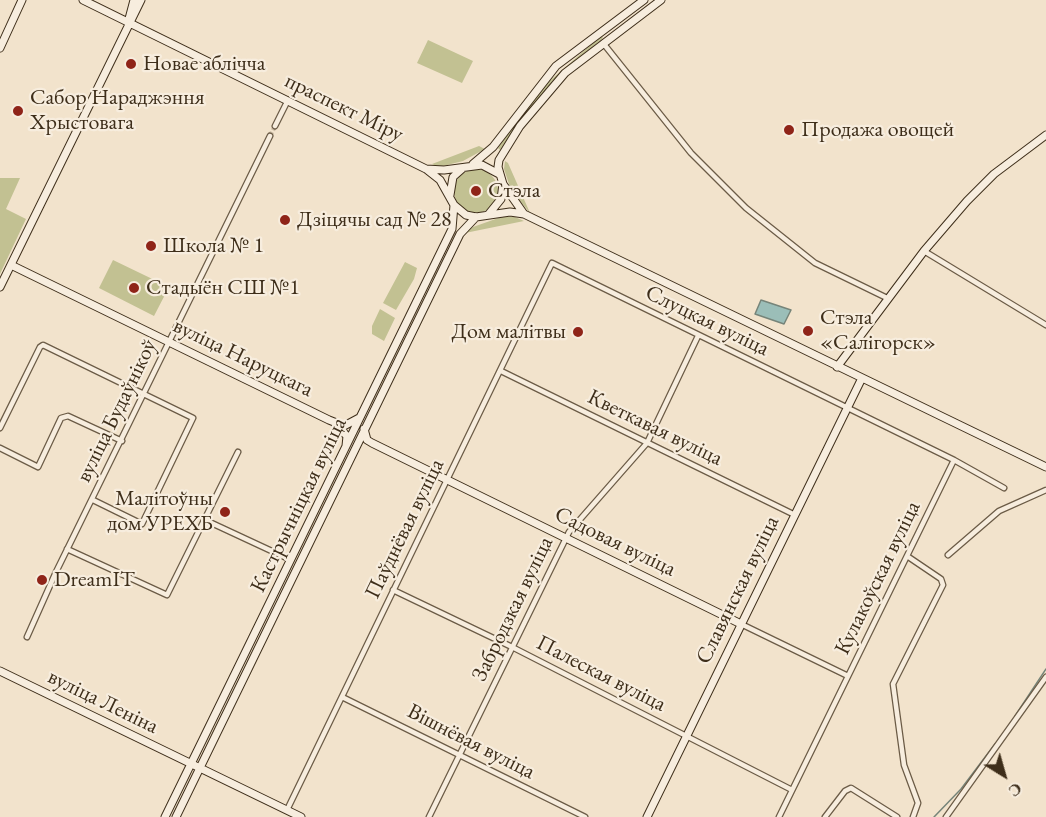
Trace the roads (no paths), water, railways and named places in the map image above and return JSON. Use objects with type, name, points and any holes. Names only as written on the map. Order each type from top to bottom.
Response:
[{"type":"main road","points":[[0,48],[22,0]]},
{"type":"main road","name":"праспект Міру","points":[[83,0],[426,169]]},
{"type":"main road","points":[[128,22],[134,0]]},
{"type":"main road","points":[[0,287],[128,22],[141,0]]},
{"type":"main road","points":[[450,195],[453,177],[493,147],[534,90],[556,66],[644,0]]},
{"type":"main road","points":[[524,214],[503,184],[499,174],[499,160],[540,100],[565,73],[661,0]]},
{"type":"main road","points":[[837,367],[924,251],[994,174],[1046,135]]},
{"type":"main road","points":[[473,164],[489,167],[499,174]]},
{"type":"main road","points":[[426,169],[463,168]]},
{"type":"main road","points":[[426,169],[440,180],[454,205],[466,215],[476,217],[488,214],[524,214],[861,380],[1046,467]]},
{"type":"main road","points":[[488,214],[501,199],[503,184]]},
{"type":"main road","name":"Кастрычніцкая вуліца","points":[[165,817],[452,230],[454,205]]},
{"type":"main road","name":"Кастрычніцкая вуліца","points":[[176,817],[460,234],[476,217]]},
{"type":"main road","name":"вуліца Наруцкага","points":[[11,265],[329,420]]},
{"type":"main road","name":"Славянская вуліца","points":[[647,817],[861,380]]},
{"type":"main road","points":[[329,420],[344,426],[354,422],[363,413]]},
{"type":"main road","points":[[329,420],[347,436],[344,453]]},
{"type":"main road","points":[[357,446],[367,440],[364,429]]},
{"type":"main road","name":"Садовая вуліца","points":[[367,440],[741,624]]},
{"type":"main road","name":"вуліца Леніна","points":[[0,671],[301,817]]},
{"type":"street","points":[[603,43],[682,141],[746,208],[815,263],[887,298]]},
{"type":"street","points":[[275,126],[288,100]]},
{"type":"street","name":"вуліца Будаўнікоў","points":[[27,637],[67,549],[270,136]]},
{"type":"street","points":[[924,251],[1046,325]]},
{"type":"street","name":"Слуцкая вуліца","points":[[552,263],[848,408]]},
{"type":"street","name":"Паўднёвая вуліца","points":[[287,810],[552,263]]},
{"type":"street","name":"Забродзкая вуліца","points":[[429,817],[569,532],[647,443],[698,336]]},
{"type":"street","points":[[0,429],[43,345],[193,418],[142,524],[93,500]]},
{"type":"street","name":"Кветкавая вуліца","points":[[501,370],[795,515]]},
{"type":"street","points":[[848,408],[956,461],[1004,488]]},
{"type":"street","points":[[0,448],[38,467],[61,418],[68,416],[122,441]]},
{"type":"street","points":[[67,549],[167,595],[238,452]]},
{"type":"street","name":"Кулакоўская вуліца","points":[[779,817],[956,461]]},
{"type":"street","points":[[948,555],[999,511],[1046,490]]},
{"type":"street","points":[[205,520],[291,560]]},
{"type":"street","points":[[909,558],[941,579],[943,585],[893,684],[904,765],[918,803],[913,817]]},
{"type":"street","name":"Палеская вуліца","points":[[393,590],[512,647],[792,790]]},
{"type":"street","name":"Садовая вуліца","points":[[741,624],[848,676]]},
{"type":"street","points":[[946,817],[1046,677]]},
{"type":"street","name":"Вішнёвая вуліца","points":[[342,697],[585,817]]},
{"type":"street","points":[[825,817],[845,790],[851,788],[897,817]]},
{"type":"water","points":[[761,300],[791,310],[784,324],[755,314]]},
{"type":"waterway","points":[[1015,716],[1046,669]]},
{"type":"waterway","points":[[934,817],[961,789],[995,744]]},
{"type":"tunnel","points":[[270,136],[275,126]]},
{"type":"place","name":"Новае аблічча","points":[[131,64]]},
{"type":"place","name":"Сабор Нараджэння Хрыстовага","points":[[18,111]]},
{"type":"place","name":"Продажа овощей","points":[[789,130]]},
{"type":"place","name":"Стэла","points":[[476,191]]},
{"type":"place","name":"Дзіцячы сад № 28","points":[[285,220]]},
{"type":"place","name":"Школа № 1","points":[[151,246]]},
{"type":"place","name":"Стадыён СШ №1","points":[[134,288]]},
{"type":"place","name":"Стэла «Салігорск»","points":[[808,331]]},
{"type":"place","name":"Дом малітвы","points":[[578,332]]},
{"type":"place","name":"Малітоўны дом УРЕХБ","points":[[225,512]]},
{"type":"place","name":"DreamIT","points":[[42,580]]}]
